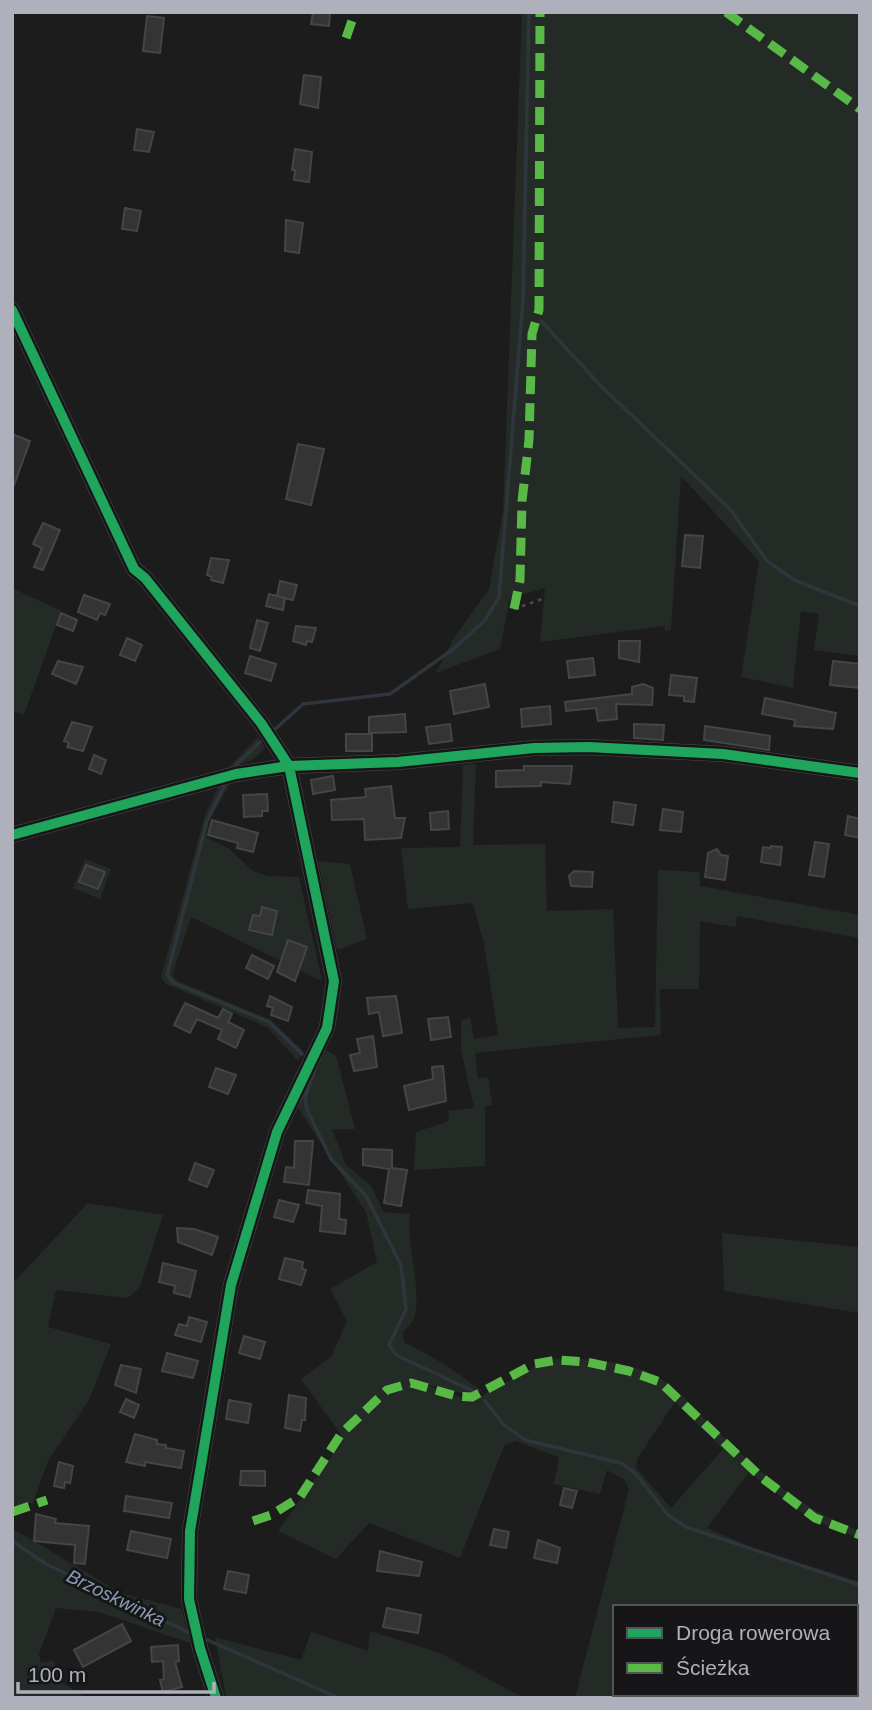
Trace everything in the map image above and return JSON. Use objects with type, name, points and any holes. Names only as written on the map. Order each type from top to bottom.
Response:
[{"type":"street","points":[[12,310],[134,569],[145,578],[261,723],[289,766],[334,981],[333,1004],[327,1028],[277,1132],[231,1285],[190,1531],[188,1573],[194,1619],[216,1698]]},
{"type":"street","points":[[12,835],[236,774],[289,766],[398,762],[534,748],[588,747],[723,754],[860,773]]},
{"type":"path","points":[[514,610],[545,598]]},
{"type":"shaded area","points":[[522,12],[860,12],[860,656],[814,650],[819,614],[801,611],[793,688],[741,677],[759,561],[681,476],[671,630],[665,631],[664,626],[540,642],[545,588],[510,598],[500,649],[436,673],[454,638],[489,589],[503,511]]},
{"type":"shaded area","points":[[12,588],[61,611],[24,715],[12,711]]},
{"type":"shaded area","points":[[258,737],[265,747],[261,752],[249,761],[228,768]]},
{"type":"shaded area","points":[[476,764],[473,845],[545,844],[547,911],[613,909],[618,1028],[655,1027],[658,870],[699,872],[700,886],[860,915],[860,938],[737,916],[736,927],[700,921],[699,989],[660,989],[661,1035],[475,1053],[478,1078],[488,1077],[492,1105],[485,1107],[485,1166],[414,1170],[416,1132],[449,1121],[448,1111],[474,1108],[461,1050],[461,1020],[470,1018],[474,1039],[498,1035],[484,944],[473,903],[408,909],[401,848],[460,847],[463,765]]},
{"type":"shaded area","points":[[230,784],[209,820],[206,837],[228,848],[253,871],[268,876],[299,877],[322,981],[191,917],[172,976],[180,982],[271,1020],[303,1051],[298,1061],[267,1027],[166,984],[161,977],[205,815],[218,787]]},
{"type":"shaded area","points":[[85,859],[111,869],[100,899],[73,888]]},
{"type":"shaded area","points":[[318,861],[350,864],[367,939],[337,950]]},
{"type":"shaded area","points":[[326,1050],[336,1056],[355,1129],[332,1129],[346,1165],[372,1187],[383,1212],[410,1214],[416,1302],[414,1317],[403,1333],[404,1342],[446,1365],[482,1391],[470,1395],[416,1382],[472,1401],[533,1368],[536,1360],[566,1359],[633,1367],[661,1379],[780,1487],[818,1512],[860,1531],[860,1539],[808,1517],[749,1472],[707,1528],[755,1549],[860,1582],[860,1698],[575,1698],[629,1489],[624,1479],[607,1470],[600,1494],[554,1484],[559,1457],[515,1441],[504,1446],[460,1558],[369,1523],[336,1559],[278,1531],[344,1439],[301,1379],[331,1357],[347,1321],[330,1289],[377,1262],[366,1212],[296,1105]],"holes":[[[675,1402],[723,1449],[671,1508],[636,1468],[637,1459]]]},
{"type":"shaded area","points":[[88,1203],[163,1215],[140,1287],[128,1298],[56,1290],[48,1327],[111,1344],[89,1400],[48,1461],[33,1503],[12,1506],[12,1284]]},
{"type":"shaded area","points":[[722,1233],[860,1247],[860,1313],[724,1291]]},
{"type":"shaded area","points":[[12,1528],[121,1593],[182,1609],[190,1643],[99,1612],[56,1608],[39,1654],[41,1663],[53,1660],[60,1681],[86,1698],[12,1698]]},
{"type":"shaded area","points":[[370,1631],[440,1653],[524,1698],[226,1697],[215,1637],[301,1660],[311,1632],[368,1651]]},
{"type":"building","points":[[313,12],[330,12],[329,26],[311,24]]},
{"type":"building","points":[[147,16],[164,18],[160,53],[143,51]]},
{"type":"building","points":[[304,75],[321,77],[318,108],[300,104]]},
{"type":"building","points":[[137,129],[154,132],[149,152],[134,150]]},
{"type":"building","points":[[295,149],[312,152],[309,182],[294,180],[295,170],[292,170]]},
{"type":"building","points":[[125,208],[141,211],[137,231],[122,229]]},
{"type":"building","points":[[286,220],[303,223],[299,253],[285,251]]},
{"type":"building","points":[[12,434],[30,441],[14,485],[12,484]]},
{"type":"building","points":[[298,444],[324,449],[311,505],[286,499]]},
{"type":"building","points":[[43,523],[60,530],[43,570],[34,567],[42,548],[33,544]]},
{"type":"building","points":[[685,535],[703,536],[700,568],[682,566]]},
{"type":"building","points":[[211,558],[229,560],[223,583],[211,580],[212,577],[207,575]]},
{"type":"building","points":[[280,581],[297,585],[293,600],[277,596]]},
{"type":"building","points":[[269,594],[285,598],[283,610],[266,606]]},
{"type":"building","points":[[84,595],[110,604],[105,615],[100,613],[97,620],[78,612]]},
{"type":"building","points":[[61,613],[77,620],[73,631],[57,625]]},
{"type":"building","points":[[257,620],[268,623],[260,651],[250,648]]},
{"type":"building","points":[[296,626],[316,628],[312,642],[307,641],[306,645],[293,641]]},
{"type":"building","points":[[127,638],[142,645],[135,661],[120,655]]},
{"type":"building","points":[[619,641],[640,641],[639,662],[619,658]]},
{"type":"building","points":[[250,656],[276,664],[271,681],[245,673]]},
{"type":"building","points":[[593,658],[595,675],[569,678],[567,661]]},
{"type":"building","points":[[58,661],[83,667],[76,684],[52,674]]},
{"type":"building","points":[[833,661],[860,664],[860,688],[830,685]]},
{"type":"building","points":[[671,675],[697,678],[694,702],[684,701],[684,696],[669,695]]},
{"type":"building","points":[[485,684],[489,707],[454,714],[450,691]]},
{"type":"building","points":[[643,684],[653,688],[652,705],[616,704],[617,719],[598,721],[596,708],[566,711],[565,702],[632,694],[632,687]]},
{"type":"building","points":[[765,698],[836,713],[833,729],[794,726],[795,720],[762,714]]},
{"type":"building","points":[[550,706],[551,724],[522,727],[521,709]]},
{"type":"building","points":[[405,714],[406,732],[369,733],[369,717]]},
{"type":"building","points":[[72,722],[92,727],[83,751],[67,747],[69,743],[64,741]]},
{"type":"building","points":[[450,724],[452,741],[429,744],[426,727]]},
{"type":"building","points":[[634,724],[664,725],[663,740],[634,738]]},
{"type":"building","points":[[705,726],[770,736],[769,750],[704,740]]},
{"type":"building","points":[[346,734],[372,734],[372,751],[346,751]]},
{"type":"building","points":[[94,755],[106,760],[101,774],[89,769]]},
{"type":"building","points":[[524,766],[572,766],[570,784],[541,782],[541,786],[496,787],[496,771],[524,770]]},
{"type":"building","points":[[333,776],[335,790],[313,794],[311,780]]},
{"type":"building","points":[[391,786],[395,818],[405,818],[401,838],[365,840],[364,819],[332,820],[331,800],[366,797],[365,789]]},
{"type":"building","points":[[267,794],[268,811],[262,811],[262,816],[244,817],[243,795]]},
{"type":"building","points":[[614,802],[636,805],[633,825],[612,822]]},
{"type":"building","points":[[663,809],[683,812],[681,832],[660,830]]},
{"type":"building","points":[[448,811],[449,829],[431,830],[430,813]]},
{"type":"building","points":[[848,816],[860,819],[860,838],[845,835]]},
{"type":"building","points":[[212,820],[258,833],[253,852],[237,848],[238,843],[208,835]]},
{"type":"building","points":[[815,842],[829,844],[824,877],[809,875]]},
{"type":"building","points":[[763,847],[782,847],[780,865],[761,862]]},
{"type":"building","points":[[717,849],[721,855],[728,856],[725,880],[705,877],[708,853]]},
{"type":"building","points":[[86,865],[105,872],[98,889],[79,882]]},
{"type":"building","points":[[574,871],[593,872],[592,887],[571,886],[569,876]]},
{"type":"building","points":[[262,907],[277,911],[272,935],[249,930],[253,915],[260,916]]},
{"type":"building","points":[[288,940],[307,947],[295,981],[277,972]]},
{"type":"building","points":[[252,955],[274,966],[268,979],[246,968]]},
{"type":"building","points":[[270,996],[292,1007],[288,1021],[271,1015],[273,1008],[267,1006]]},
{"type":"building","points":[[396,996],[402,1033],[383,1036],[379,1012],[369,1014],[367,998]]},
{"type":"building","points":[[185,1003],[218,1018],[223,1009],[232,1014],[228,1022],[244,1030],[236,1048],[218,1039],[222,1030],[197,1019],[190,1033],[174,1025]]},
{"type":"building","points":[[448,1017],[451,1037],[431,1040],[428,1019]]},
{"type":"building","points":[[373,1036],[377,1067],[354,1071],[350,1055],[360,1053],[357,1039]]},
{"type":"building","points":[[443,1066],[446,1101],[409,1110],[404,1086],[433,1079],[432,1067]]},
{"type":"building","points":[[216,1068],[236,1075],[228,1094],[209,1087]]},
{"type":"building","points":[[295,1141],[313,1141],[309,1185],[284,1182],[286,1167],[294,1168]]},
{"type":"building","points":[[363,1149],[392,1150],[392,1168],[407,1170],[401,1206],[384,1203],[389,1169],[363,1165]]},
{"type":"building","points":[[195,1163],[214,1170],[207,1187],[189,1180]]},
{"type":"building","points":[[308,1190],[340,1194],[339,1219],[346,1220],[345,1234],[320,1231],[322,1206],[306,1203]]},
{"type":"building","points":[[279,1200],[299,1205],[293,1222],[274,1217]]},
{"type":"building","points":[[177,1228],[194,1229],[218,1237],[212,1255],[178,1242]]},
{"type":"building","points":[[285,1258],[303,1262],[302,1269],[306,1270],[301,1285],[279,1279]]},
{"type":"building","points":[[163,1263],[196,1271],[190,1297],[174,1293],[175,1286],[159,1282]]},
{"type":"building","points":[[189,1317],[207,1322],[201,1342],[175,1335],[179,1324],[187,1326]]},
{"type":"building","points":[[244,1336],[265,1342],[260,1359],[239,1353]]},
{"type":"building","points":[[167,1353],[198,1361],[193,1378],[162,1371]]},
{"type":"building","points":[[121,1365],[141,1369],[136,1393],[115,1385]]},
{"type":"building","points":[[289,1395],[306,1398],[305,1420],[302,1420],[300,1431],[285,1428]]},
{"type":"building","points":[[126,1399],[139,1405],[134,1418],[120,1412]]},
{"type":"building","points":[[229,1400],[251,1404],[248,1423],[226,1419]]},
{"type":"building","points":[[135,1434],[157,1440],[157,1444],[166,1445],[166,1448],[184,1451],[181,1468],[126,1462]]},
{"type":"building","points":[[59,1462],[73,1466],[70,1483],[65,1482],[64,1488],[54,1486]]},
{"type":"building","points":[[241,1471],[265,1471],[265,1486],[240,1485]]},
{"type":"building","points":[[564,1488],[577,1491],[572,1508],[560,1505]]},
{"type":"building","points":[[126,1496],[172,1503],[169,1518],[124,1511]]},
{"type":"building","points":[[36,1514],[56,1519],[55,1523],[89,1526],[85,1564],[74,1563],[75,1545],[34,1541]]},
{"type":"building","points":[[494,1529],[509,1532],[506,1548],[490,1545]]},
{"type":"building","points":[[131,1531],[171,1539],[167,1558],[127,1550]]},
{"type":"building","points":[[538,1540],[560,1548],[557,1563],[534,1558]]},
{"type":"building","points":[[380,1551],[422,1562],[419,1576],[377,1571]]},
{"type":"building","points":[[228,1571],[249,1575],[246,1593],[224,1589]]},
{"type":"building","points":[[387,1608],[421,1615],[418,1633],[383,1627]]},
{"type":"building","points":[[122,1624],[131,1641],[83,1667],[74,1650]]},
{"type":"building","points":[[178,1645],[179,1661],[175,1662],[182,1687],[163,1692],[160,1680],[164,1679],[163,1661],[152,1662],[151,1647]]},
{"type":"waterway","points":[[273,731],[303,704],[390,694],[456,647],[485,620],[499,597],[523,301],[529,12]]},
{"type":"waterway","points":[[541,321],[602,387],[730,509],[767,561],[794,580],[860,606]]},
{"type":"waterway","points":[[236,765],[260,742]]},
{"type":"waterway","points":[[224,786],[207,821],[167,975],[174,983],[269,1022],[302,1054]]},
{"type":"waterway","points":[[315,1069],[305,1098],[307,1110],[331,1159],[366,1196],[401,1265],[406,1309],[389,1345],[396,1355],[473,1391]]},
{"type":"waterway","points":[[485,1401],[503,1424],[525,1440],[621,1463],[635,1473],[668,1515],[686,1527],[860,1585]]},
{"type":"waterway","name":"Brzoskwinka","points":[[12,1541],[46,1564],[192,1634]]},
{"type":"waterway","name":"Brzoskwinka","points":[[203,1638],[339,1698]]},
{"type":"marked path","points":[[346,38],[355,12]]},
{"type":"marked path","points":[[514,609],[520,580],[522,501],[529,440],[532,334],[539,310],[540,12]]},
{"type":"marked path","points":[[726,12],[860,109]]},
{"type":"marked path","points":[[253,1521],[271,1515],[300,1497],[341,1434],[387,1390],[411,1383],[456,1396],[472,1397],[534,1364],[557,1360],[587,1362],[629,1371],[660,1382],[761,1477],[815,1518],[860,1535]]},
{"type":"marked path","points":[[12,1512],[47,1500]]},
{"type":"cycle path","points":[[12,310],[134,569],[145,578],[261,723],[289,766],[334,981],[327,1028],[277,1132],[231,1285],[190,1531],[189,1599],[200,1648],[216,1698]]},
{"type":"cycle path","points":[[12,835],[236,774],[289,766],[398,762],[534,748],[588,747],[723,754],[860,773]]}]
